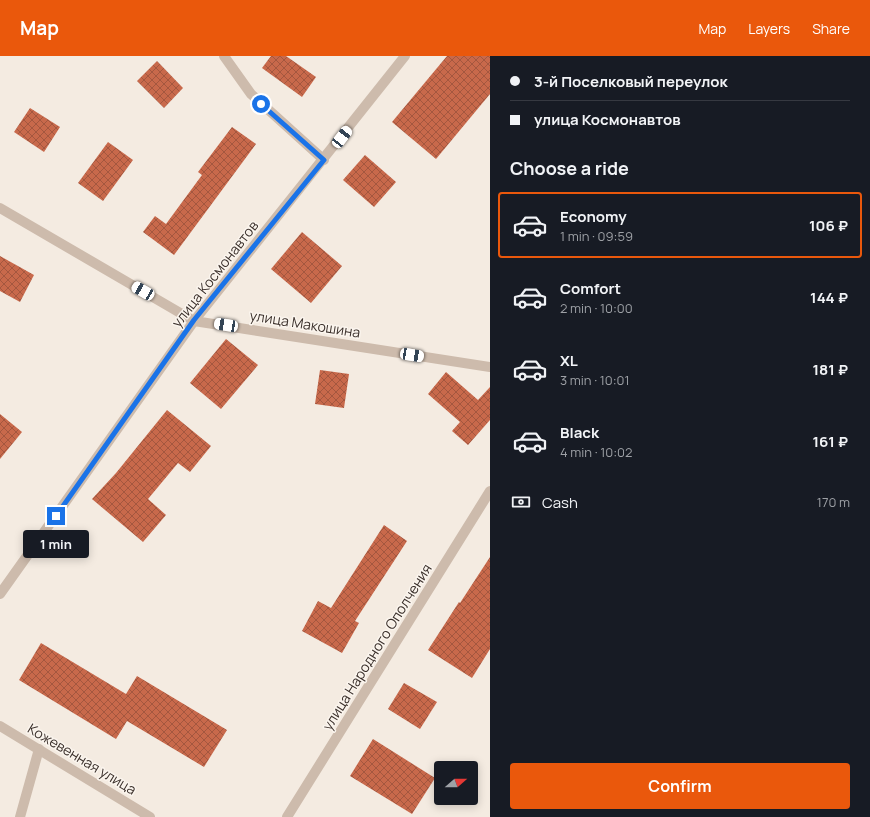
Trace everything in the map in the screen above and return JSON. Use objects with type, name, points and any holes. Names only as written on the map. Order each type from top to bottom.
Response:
[{"type":"street","points":[[224,56],[251,94],[324,160]]},
{"type":"street","name":"улица Космонавтов","points":[[0,594],[194,320],[406,56]]},
{"type":"street","name":"улица Макошина","points":[[0,208],[194,320],[490,367]]},
{"type":"street","name":"улица Народного Ополчения","points":[[287,817],[490,491]]},
{"type":"street","name":"Кожевенная улица","points":[[0,726],[150,817]]},
{"type":"street","points":[[20,817],[39,749]]},
{"type":"building","points":[[271,56],[286,56],[316,77],[302,97],[262,68]]},
{"type":"building","points":[[447,56],[490,56],[490,94],[436,159],[392,122]]},
{"type":"building","points":[[157,61],[183,88],[164,108],[137,81]]},
{"type":"building","points":[[30,108],[60,127],[44,152],[14,132]]},
{"type":"building","points":[[232,127],[256,144],[174,255],[143,232],[155,216],[166,224],[202,175],[198,172]]},
{"type":"building","points":[[108,142],[133,160],[103,201],[78,183]]},
{"type":"building","points":[[365,155],[396,182],[374,207],[343,180]]},
{"type":"building","points":[[302,232],[342,266],[311,303],[271,269]]},
{"type":"building","points":[[0,256],[34,275],[20,302],[0,291]]},
{"type":"building","points":[[226,339],[258,365],[221,409],[190,383]]},
{"type":"building","points":[[320,370],[349,374],[344,408],[315,404]]},
{"type":"building","points":[[446,372],[478,400],[490,387],[490,420],[468,445],[452,431],[460,422],[428,394]]},
{"type":"building","points":[[167,410],[211,446],[190,472],[178,463],[148,499],[166,515],[143,542],[92,499],[116,473]]},
{"type":"building","points":[[0,414],[22,432],[0,459]]},
{"type":"building","points":[[384,525],[407,541],[355,621],[359,623],[342,653],[302,631],[318,601],[331,608]]},
{"type":"building","points":[[490,557],[490,649],[472,678],[428,650]]},
{"type":"building","points":[[41,643],[126,694],[137,676],[227,730],[204,767],[127,721],[116,739],[19,680]]},
{"type":"building","points":[[404,683],[437,702],[420,729],[388,709]]},
{"type":"building","points":[[373,739],[434,777],[434,780],[412,814],[350,776]]},
{"type":"route","points":[[56,516],[194,320],[324,160],[261,104]]}]
